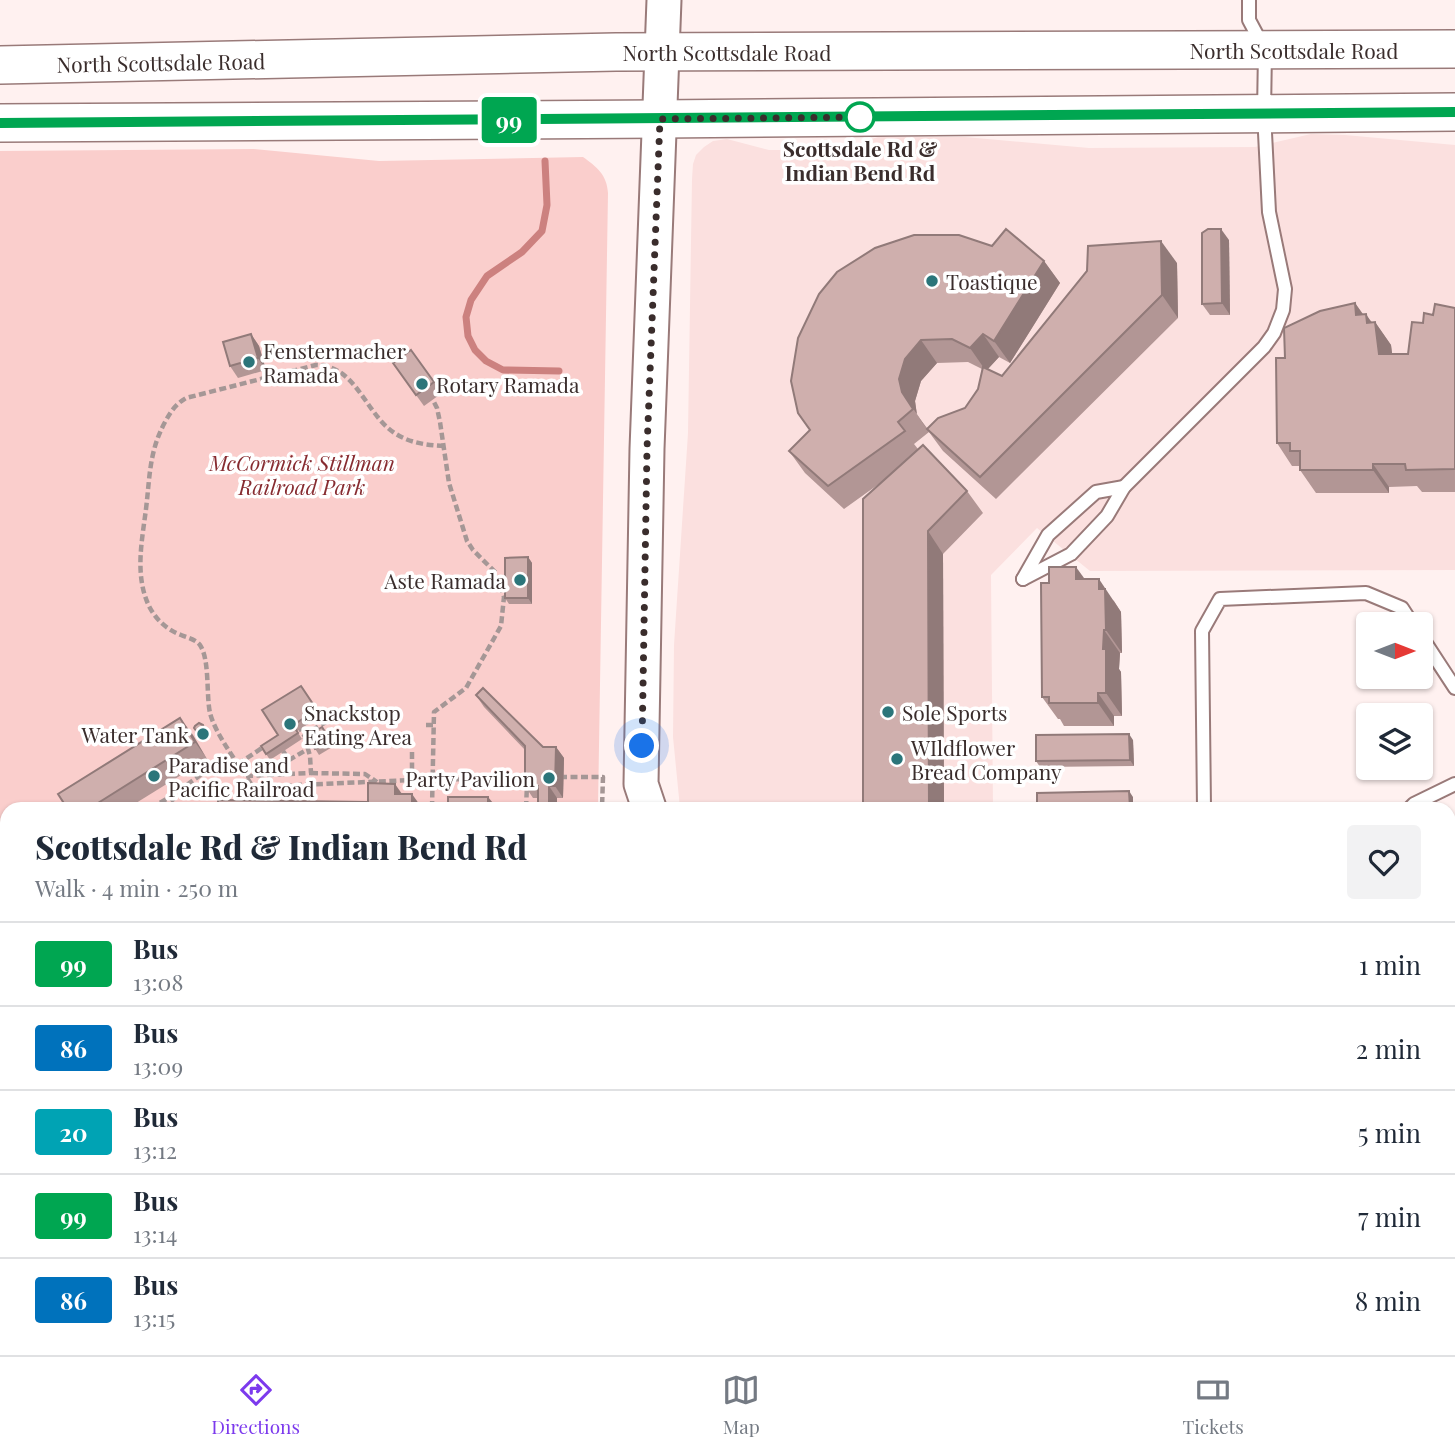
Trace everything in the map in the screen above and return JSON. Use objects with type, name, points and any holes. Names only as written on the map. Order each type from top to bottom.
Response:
[{"type":"main road","points":[[640,800],[647,449],[664,0]]},
{"type":"main road","name":"North Scottsdale Road","points":[[0,65],[616,52],[1455,49]]},
{"type":"main road","points":[[0,76],[43,65]]},
{"type":"main road","points":[[0,123],[1455,112]]},
{"type":"lane","points":[[1124,487],[1096,492],[1048,535],[1023,579],[1071,554],[1107,516],[1124,487],[1264,347],[1274,333],[1283,310],[1285,289],[1270,220],[1264,113],[1265,50],[1249,20],[1249,0]]},
{"type":"lane","points":[[1204,802],[1202,631],[1220,599],[1366,593],[1402,608],[1405,612]]},
{"type":"lane","points":[[1433,654],[1455,688]]},
{"type":"lane","points":[[1418,802],[1455,784]]},
{"type":"path","points":[[444,446],[410,441],[386,427],[348,378],[330,366],[316,365],[186,398],[171,411],[158,434],[152,452],[140,566],[141,582],[150,610],[160,623],[200,645],[206,669],[211,717],[253,787],[530,778],[527,802]]},
{"type":"path","points":[[252,374],[254,381]]},
{"type":"path","points":[[432,802],[434,712],[466,688],[484,660],[501,626],[506,597],[496,573],[467,541],[449,483],[437,408],[433,400]]},
{"type":"path","points":[[304,735],[326,722]]},
{"type":"path","points":[[287,731],[297,724],[304,735],[311,773]]},
{"type":"path","points":[[426,725],[434,725]]},
{"type":"path","points":[[238,764],[268,744]]},
{"type":"path","points":[[283,751],[289,760],[308,749]]},
{"type":"path","points":[[412,752],[412,780]]},
{"type":"path","points":[[161,802],[231,753]]},
{"type":"path","points":[[246,776],[365,774],[377,782]]},
{"type":"path","points":[[555,777],[603,777],[602,802]]},
{"type":"path","points":[[170,797],[174,802]]},
{"type":"shaded area","points":[[1311,134],[1455,145],[1455,570],[1090,571],[1037,528],[991,575],[993,802],[679,802],[673,737],[674,645],[688,433],[692,179],[696,155],[713,141],[727,139],[769,150],[836,150],[878,137],[965,137],[1089,148],[1255,147]]},
{"type":"green space","name":"McCormick Stillman Railroad Park","points":[[254,149],[379,161],[583,157],[597,168],[603,176],[608,193],[598,802],[0,802],[0,151]]},
{"type":"building","points":[[1006,229],[1044,261],[994,341],[983,334],[970,348],[952,339],[921,340],[905,359],[899,379],[902,392],[913,409],[898,422],[905,431],[828,486],[789,451],[810,430],[798,413],[791,381],[798,338],[819,294],[837,272],[875,248],[914,235],[959,235],[992,246]]},
{"type":"building","points":[[1208,229],[1221,229],[1222,303],[1202,304],[1202,233]]},
{"type":"building","points":[[1161,241],[1162,295],[980,477],[927,429],[938,418],[965,408],[978,389],[983,367],[1002,376],[1087,271],[1088,246]]},
{"type":"building","points":[[1355,303],[1356,315],[1366,314],[1367,323],[1375,322],[1379,354],[1408,354],[1412,322],[1423,323],[1424,313],[1433,315],[1435,304],[1455,308],[1455,469],[1406,470],[1405,464],[1373,464],[1373,470],[1300,470],[1300,451],[1290,451],[1290,443],[1277,443],[1276,358],[1285,358],[1284,328],[1320,311]]},
{"type":"building","points":[[251,334],[258,358],[230,366],[223,342]]},
{"type":"building","name":"Rotary Ramada","points":[[411,350],[434,382],[416,395],[393,363]]},
{"type":"building","points":[[923,445],[967,491],[928,531],[929,802],[863,802],[863,499]]},
{"type":"building","name":"Aste Ramada","points":[[528,557],[528,598],[505,598],[505,558]]},
{"type":"building","points":[[1049,567],[1076,567],[1076,579],[1099,579],[1099,589],[1105,589],[1106,630],[1103,649],[1106,649],[1106,693],[1098,693],[1098,703],[1049,703],[1049,697],[1042,697],[1041,583],[1049,583]]},
{"type":"building","name":"Snackstop Eating Area","points":[[301,686],[317,710],[293,725],[298,733],[266,754],[261,746],[278,735],[262,710]]},
{"type":"building","points":[[483,688],[543,747],[556,747],[555,786],[549,786],[549,802],[538,802],[538,786],[525,786],[525,746],[476,695]]},
{"type":"building","points":[[180,718],[195,742],[100,802],[63,802],[58,794]]},
{"type":"building","points":[[199,723],[204,730],[200,733],[194,728]]},
{"type":"building","points":[[322,727],[330,740],[315,749],[307,736]]},
{"type":"building","points":[[1129,734],[1130,760],[1036,761],[1036,735]]},
{"type":"building","points":[[368,783],[395,784],[395,794],[412,794],[412,802],[368,802]]},
{"type":"building","points":[[1129,791],[1130,802],[1037,802],[1037,793]]},
{"type":"building","points":[[448,797],[488,797],[488,802],[448,802]]},
{"type":"building","points":[[218,800],[368,802],[218,802]]},
{"type":"waterway","points":[[545,161],[547,205],[542,231],[522,252],[487,276],[471,300],[466,317],[468,336],[475,350],[486,361],[503,370],[559,371]]},
{"type":"bus line","name":"99","points":[[0,123],[1455,112]]},
{"type":"place","name":"Scottsdale Rd & Indian Bend Rd","points":[[860,117]]},
{"type":"place","name":"Toastique","points":[[932,281]]},
{"type":"place","name":"Fenstermacher Ramada","points":[[249,362]]},
{"type":"place","name":"Rotary Ramada","points":[[422,384]]},
{"type":"place","name":"Aste Ramada","points":[[520,580]]},
{"type":"place","name":"Sole Sports","points":[[888,712]]},
{"type":"place","name":"Snackstop Eating Area","points":[[290,724]]},
{"type":"place","name":"Water Tank","points":[[203,734]]},
{"type":"place","name":"WIldflower Bread Company","points":[[897,759]]},
{"type":"place","name":"Paradise and Pacific Railroad","points":[[154,776]]},
{"type":"place","name":"Party Pavilion","points":[[549,778]]},
{"type":"route","points":[[642,746],[647,449],[660,119],[872,117],[860,117]]}]
